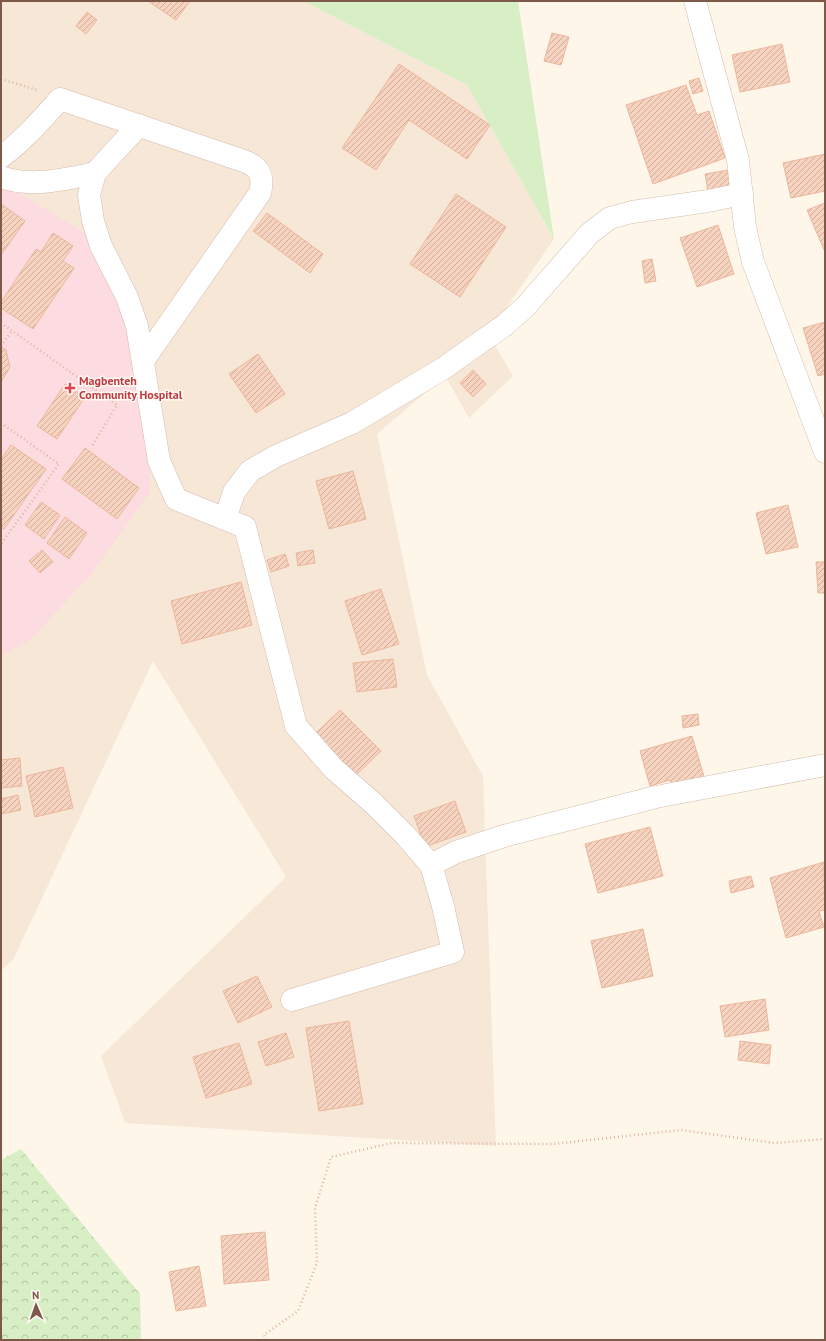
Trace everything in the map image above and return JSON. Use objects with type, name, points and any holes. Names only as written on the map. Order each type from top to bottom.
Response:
[{"type":"street","points":[[695,1],[738,160],[746,227],[753,262],[825,452]]},
{"type":"street","points":[[1,157],[16,146],[60,99],[253,164],[260,173],[262,183],[260,193],[143,361]]},
{"type":"street","points":[[139,125],[95,173],[89,195],[93,221],[101,246],[127,297],[137,326],[159,461],[176,499],[245,527],[296,726],[334,769],[374,804],[431,864],[453,952],[292,1000]]},
{"type":"street","points":[[1,177],[27,182],[50,181],[95,173]]},
{"type":"street","points":[[225,519],[234,492],[250,471],[276,456],[352,422],[444,368],[505,325],[526,306],[590,233],[610,218],[632,212],[708,201],[742,194]]},
{"type":"street","points":[[431,864],[456,852],[504,836],[640,801],[825,765]]},
{"type":"path","points":[[1,79],[60,99]]},
{"type":"path","points":[[1,323],[117,405],[92,446]]},
{"type":"path","points":[[1,346],[12,331]]},
{"type":"path","points":[[1,423],[59,464],[1,544]]},
{"type":"path","points":[[266,1340],[264,1335],[298,1311],[317,1263],[315,1208],[331,1157],[392,1143],[553,1144],[680,1130],[774,1143],[825,1139]]},
{"type":"shaded area","points":[[1,1],[303,1],[467,85],[554,239],[488,334],[513,376],[469,418],[445,376],[377,434],[427,675],[483,776],[496,1146],[125,1123],[101,1056],[286,877],[153,661],[13,960],[1,971]]},
{"type":"shaded area","name":"Magbenteh Community Hospital","points":[[1,182],[85,233],[127,313],[150,464],[150,492],[89,577],[28,642],[1,655]]},
{"type":"green space","points":[[303,1],[518,1],[554,239],[467,85]]},
{"type":"green space","points":[[21,1149],[140,1294],[141,1340],[1,1340],[1,1160]]},
{"type":"building","points":[[148,1],[190,1],[176,20]]},
{"type":"building","points":[[87,12],[97,20],[86,34],[76,26]]},
{"type":"building","points":[[552,33],[569,37],[561,65],[544,61]]},
{"type":"building","points":[[782,44],[790,82],[740,92],[732,55]]},
{"type":"building","points":[[399,64],[490,125],[467,159],[409,120],[376,170],[342,148]]},
{"type":"building","points":[[699,78],[703,91],[693,94],[689,81]]},
{"type":"building","points":[[686,85],[697,115],[709,111],[725,158],[653,184],[626,105]]},
{"type":"building","points":[[825,154],[825,191],[791,198],[783,163]]},
{"type":"building","points":[[729,170],[732,186],[708,191],[705,174]]},
{"type":"building","points":[[456,194],[506,227],[460,297],[410,264]]},
{"type":"building","points":[[825,203],[825,252],[807,210]]},
{"type":"building","points":[[1,204],[25,221],[1,255]]},
{"type":"building","points":[[267,213],[323,254],[310,273],[253,231]]},
{"type":"building","points":[[718,225],[734,274],[697,287],[680,238]]},
{"type":"building","points":[[53,233],[73,246],[63,261],[74,268],[33,329],[1,308],[1,302],[36,249],[41,252]]},
{"type":"building","points":[[652,259],[656,281],[645,283],[642,261]]},
{"type":"building","points":[[825,322],[825,374],[818,376],[803,328]]},
{"type":"building","points":[[1,347],[6,350],[10,367],[1,382]]},
{"type":"building","points":[[258,354],[285,394],[256,413],[229,374]]},
{"type":"building","points":[[473,370],[486,384],[473,397],[460,383]]},
{"type":"building","points":[[65,384],[85,397],[57,439],[37,426]]},
{"type":"building","points":[[11,445],[46,469],[4,529],[1,527],[1,459]]},
{"type":"building","points":[[85,448],[139,488],[117,519],[62,479]]},
{"type":"building","points":[[353,471],[366,519],[329,529],[316,481]]},
{"type":"building","points":[[41,502],[60,515],[44,539],[25,525]]},
{"type":"building","points":[[788,505],[798,547],[766,554],[756,513]]},
{"type":"building","points":[[65,517],[87,533],[69,559],[47,543]]},
{"type":"building","points":[[42,550],[53,562],[40,573],[29,561]]},
{"type":"building","points":[[313,550],[315,563],[298,566],[296,553]]},
{"type":"building","points":[[285,554],[289,566],[271,572],[267,560]]},
{"type":"building","points":[[816,562],[825,562],[825,593],[818,593]]},
{"type":"building","points":[[241,582],[252,625],[182,644],[171,601]]},
{"type":"building","points":[[381,589],[399,644],[362,655],[345,601]]},
{"type":"building","points":[[393,659],[397,687],[357,692],[353,663]]},
{"type":"building","points":[[340,710],[381,751],[353,778],[312,737]]},
{"type":"building","points":[[698,714],[699,725],[683,728],[682,716]]},
{"type":"building","points":[[692,736],[706,783],[673,792],[670,780],[650,786],[640,751]]},
{"type":"building","points":[[20,758],[22,786],[1,788],[1,760]]},
{"type":"building","points":[[63,767],[73,808],[35,817],[26,776]]},
{"type":"building","points":[[18,795],[21,810],[1,814],[1,799]]},
{"type":"building","points":[[455,801],[466,832],[425,847],[414,816]]},
{"type":"building","points":[[650,827],[663,876],[598,893],[585,844]]},
{"type":"building","points":[[824,862],[825,910],[819,911],[824,927],[786,938],[770,878]]},
{"type":"building","points":[[751,876],[754,887],[731,893],[729,881]]},
{"type":"building","points":[[643,929],[653,976],[602,988],[591,941]]},
{"type":"building","points":[[257,976],[272,1007],[238,1023],[223,991]]},
{"type":"building","points":[[765,999],[769,1030],[725,1037],[720,1006]]},
{"type":"building","points":[[349,1021],[363,1104],[319,1111],[306,1028]]},
{"type":"building","points":[[286,1033],[294,1057],[266,1066],[258,1042]]},
{"type":"building","points":[[740,1041],[771,1045],[769,1064],[738,1060]]},
{"type":"building","points":[[239,1043],[252,1084],[206,1098],[193,1057]]},
{"type":"building","points":[[265,1232],[269,1280],[224,1284],[221,1236]]},
{"type":"building","points":[[199,1266],[206,1306],[176,1311],[169,1272]]},
{"type":"place","name":"Magbenteh Community Hospital","points":[[70,388]]}]
